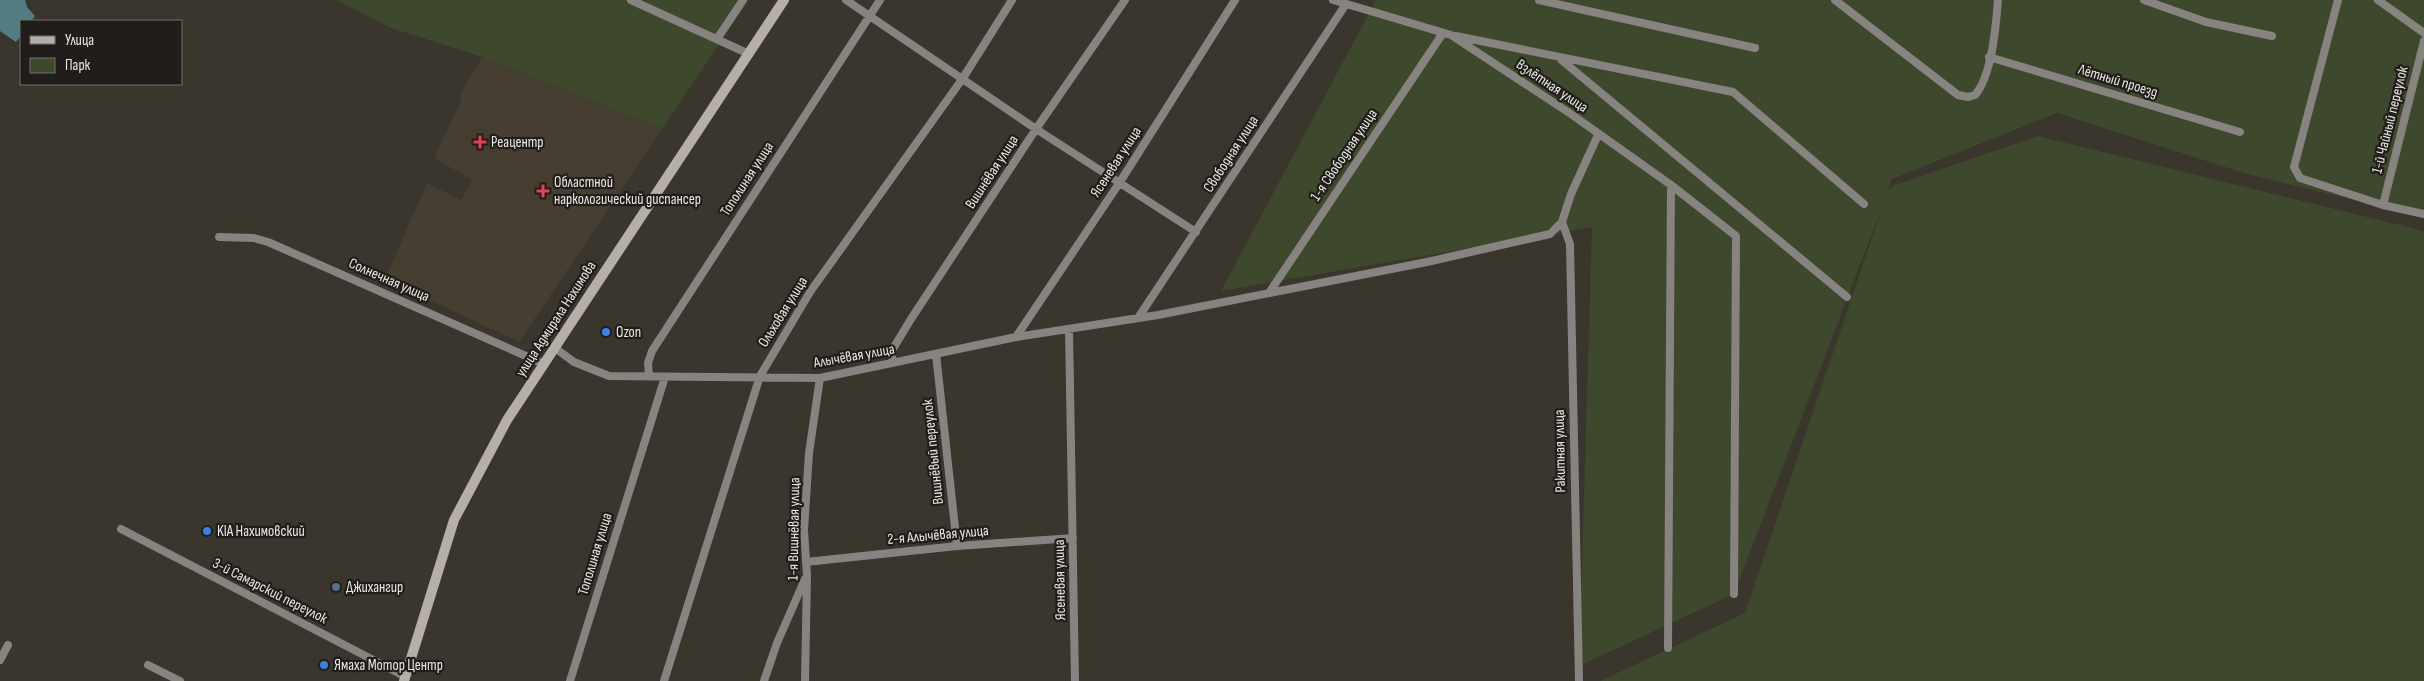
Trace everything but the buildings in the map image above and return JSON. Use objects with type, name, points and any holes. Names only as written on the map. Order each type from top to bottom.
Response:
[{"type":"main road","name":"улица Адмирала Нахимова","points":[[405,679],[454,520],[507,420],[784,0]]},
{"type":"street","points":[[631,0],[748,54]]},
{"type":"street","points":[[717,39],[743,0]]},
{"type":"street","points":[[846,0],[1036,129],[1196,232]]},
{"type":"street","name":"Тополиная улица","points":[[649,377],[648,363],[652,351],[880,0]]},
{"type":"street","name":"Ольховая улица","points":[[664,681],[760,376],[810,292],[963,78],[1012,0]]},
{"type":"street","name":"Вишнёвая улица","points":[[893,363],[891,352],[911,319],[1036,129],[1125,0]]},
{"type":"street","name":"Ясеневая улица","points":[[1016,337],[1120,182],[1235,0]]},
{"type":"street","name":"Взлётная улица","points":[[1333,0],[1452,35],[1571,114],[1671,186],[1736,236],[1734,594]]},
{"type":"street","points":[[1539,0],[1755,48]]},
{"type":"street","points":[[1836,0],[1958,96],[1968,97],[1976,95],[1980,90],[1994,43],[1998,0]]},
{"type":"street","points":[[2144,0],[2206,22],[2272,36]]},
{"type":"street","points":[[2338,0],[2294,167],[2300,178],[2383,205],[2424,214]]},
{"type":"street","points":[[2378,0],[2424,33]]},
{"type":"street","name":"Свободная улица","points":[[1138,318],[1346,4]]},
{"type":"street","name":"1-я Свободная улица","points":[[1269,294],[1443,33]]},
{"type":"street","points":[[1452,35],[1733,92],[1864,204]]},
{"type":"street","name":"1-й Чайный переулок","points":[[2383,205],[2424,41]]},
{"type":"street","points":[[1558,57],[1847,297]]},
{"type":"street","name":"Лётный проезд","points":[[1989,57],[2240,132]]},
{"type":"street","points":[[1562,222],[1571,194],[1598,135]]},
{"type":"street","points":[[1668,648],[1671,186]]},
{"type":"street","name":"Алычёвая улица","points":[[555,348],[574,362],[609,376],[820,378],[1016,337],[1138,318],[1427,262],[1545,236],[1562,222]]},
{"type":"street","name":"Ракитная улица","points":[[1562,222],[1570,244],[1579,681]]},
{"type":"street","name":"Солнечная улица","points":[[219,237],[254,238],[268,242],[544,364]]},
{"type":"street","name":"Ясеневая улица","points":[[1069,329],[1075,681]]},
{"type":"street","name":"Вишнёвый переулок","points":[[936,354],[957,546]]},
{"type":"street","name":"Тополиная улица","points":[[570,681],[665,377]]},
{"type":"street","name":"1-я Вишнёвая улица","points":[[806,681],[807,575],[804,530],[809,453],[820,378]]},
{"type":"street","name":"3-й Самарский переулок","points":[[121,529],[405,679]]},
{"type":"street","name":"2-я Алычёвая улица","points":[[806,562],[957,546],[1073,538]]},
{"type":"street","points":[[764,681],[777,643],[807,575]]},
{"type":"street","points":[[0,660],[8,645]]},
{"type":"street","points":[[148,665],[180,681]]},
{"type":"shaded area","name":"Областной наркологический диспансер","points":[[482,57],[662,129],[519,342],[385,279],[427,183],[461,200],[472,180],[434,158],[461,101],[461,92]]},
{"type":"green space","points":[[336,0],[749,0],[662,129],[482,57],[391,28]]},
{"type":"green space","points":[[1376,0],[2424,0],[2424,217],[2247,174],[2057,113],[1892,179],[1888,191],[1892,186],[2038,136],[2424,231],[2424,681],[1600,681],[1745,613],[1883,205],[1734,594],[1579,666],[1592,227],[1221,291]]},
{"type":"water","points":[[0,0],[25,0],[27,7],[35,16],[32,20],[20,20],[20,36],[16,42],[0,31]]},
{"type":"place","name":"Реацентр","points":[[480,142]]},
{"type":"place","name":"Областной наркологический диспансер","points":[[543,191]]},
{"type":"place","name":"Ozon","points":[[606,332]]},
{"type":"place","name":"KIA Нахимовский","points":[[207,531]]},
{"type":"place","name":"Джихангир","points":[[336,587]]},
{"type":"place","name":"Ямаха Мотор Центр","points":[[324,665]]}]
